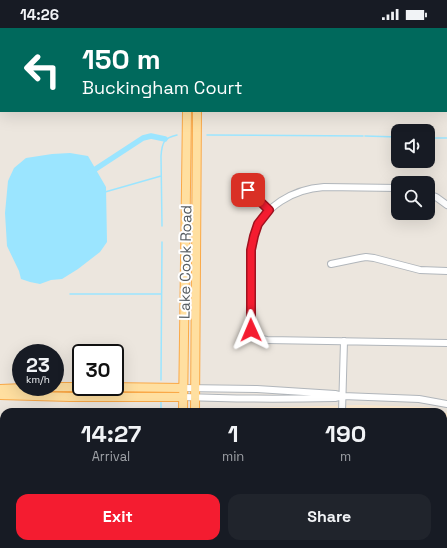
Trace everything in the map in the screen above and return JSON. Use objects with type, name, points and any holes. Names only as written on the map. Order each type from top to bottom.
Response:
[{"type":"main road","name":"Lake Cook Road","points":[[183,408],[187,112]]},
{"type":"main road","name":"Lake Cook Road","points":[[195,408],[197,112]]},
{"type":"main road","points":[[124,387],[183,388]]},
{"type":"main road","points":[[0,389],[12,388]]},
{"type":"main road","points":[[0,395],[70,397],[183,397]]},
{"type":"street","points":[[391,188],[316,188],[288,197],[269,210],[258,224],[251,250],[251,338],[266,340],[447,343]]},
{"type":"street","points":[[248,190],[269,210]]},
{"type":"street","points":[[435,197],[447,205]]},
{"type":"street","points":[[330,264],[366,257],[420,270],[447,271]]},
{"type":"street","points":[[342,408],[344,341]]},
{"type":"street","points":[[183,388],[257,389],[335,394],[343,396],[419,399],[447,404]]},
{"type":"street","points":[[183,397],[284,400],[335,398],[343,396]]},
{"type":"shaded area","points":[[360,405],[431,408],[248,408]]},
{"type":"water","points":[[70,153],[88,156],[106,187],[107,242],[100,252],[62,279],[51,280],[40,284],[21,279],[19,271],[7,246],[5,213],[8,181],[14,168],[26,158]]},
{"type":"waterway","points":[[162,226],[162,147],[166,139],[177,135]]},
{"type":"waterway","points":[[207,135],[363,136]]},
{"type":"waterway","points":[[91,172],[143,138],[151,136],[165,139]]},
{"type":"waterway","points":[[365,136],[391,137]]},
{"type":"waterway","points":[[435,138],[447,138]]},
{"type":"waterway","points":[[105,192],[161,176]]},
{"type":"waterway","points":[[161,380],[162,242]]},
{"type":"waterway","points":[[70,294],[161,294]]},
{"type":"waterway","points":[[161,402],[161,408]]},
{"type":"route","points":[[248,190],[269,210],[258,224],[251,250],[251,330]]}]
